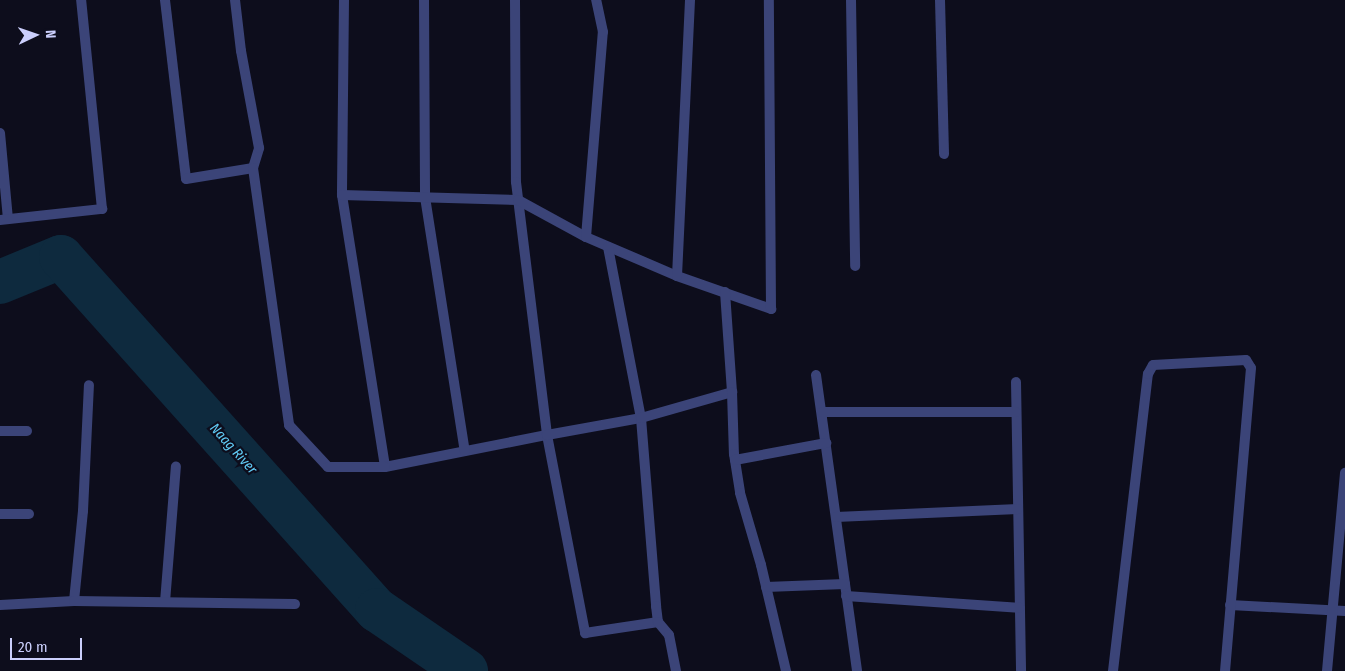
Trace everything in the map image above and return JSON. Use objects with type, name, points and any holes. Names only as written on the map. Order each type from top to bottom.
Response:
[{"type":"street","points":[[0,133],[4,219],[102,209],[81,0]]},
{"type":"street","points":[[165,0],[186,179],[253,168]]},
{"type":"street","points":[[235,0],[241,51],[259,148],[253,168],[289,425],[328,467],[385,467],[641,418],[732,392]]},
{"type":"street","points":[[344,0],[342,195],[385,467]]},
{"type":"street","points":[[424,0],[425,198],[465,451]]},
{"type":"street","points":[[514,0],[516,182],[518,200],[547,435],[585,633],[658,622]]},
{"type":"street","points":[[586,237],[603,32],[596,0]]},
{"type":"street","points":[[677,276],[690,0]]},
{"type":"street","points":[[342,195],[518,200],[608,247],[677,276],[771,309],[769,0]]},
{"type":"street","points":[[851,0],[855,266]]},
{"type":"street","points":[[940,0],[944,154]]},
{"type":"street","points":[[608,247],[641,418],[658,622],[669,635],[676,671]]},
{"type":"street","points":[[725,292],[735,460],[740,493],[752,528],[786,671]]},
{"type":"street","points":[[1113,671],[1148,374],[1153,365],[1246,360],[1251,368],[1225,671]]},
{"type":"street","points":[[816,374],[857,671]]},
{"type":"street","points":[[1016,382],[1021,671]]},
{"type":"street","points":[[74,601],[82,511],[89,385]]},
{"type":"street","points":[[822,412],[1016,412]]},
{"type":"street","points":[[0,431],[27,430]]},
{"type":"street","points":[[735,460],[826,443]]},
{"type":"street","points":[[165,602],[176,466]]},
{"type":"street","points":[[1327,671],[1345,473]]},
{"type":"street","points":[[836,517],[1018,509]]},
{"type":"street","points":[[0,514],[29,514]]},
{"type":"street","points":[[766,588],[845,584]]},
{"type":"street","points":[[846,596],[1020,608]]},
{"type":"street","points":[[0,605],[74,601],[87,603],[294,604]]},
{"type":"street","points":[[1230,605],[1345,611]]},
{"type":"waterway","name":"Naag River","points":[[0,282],[61,257],[377,610],[466,671]]}]
